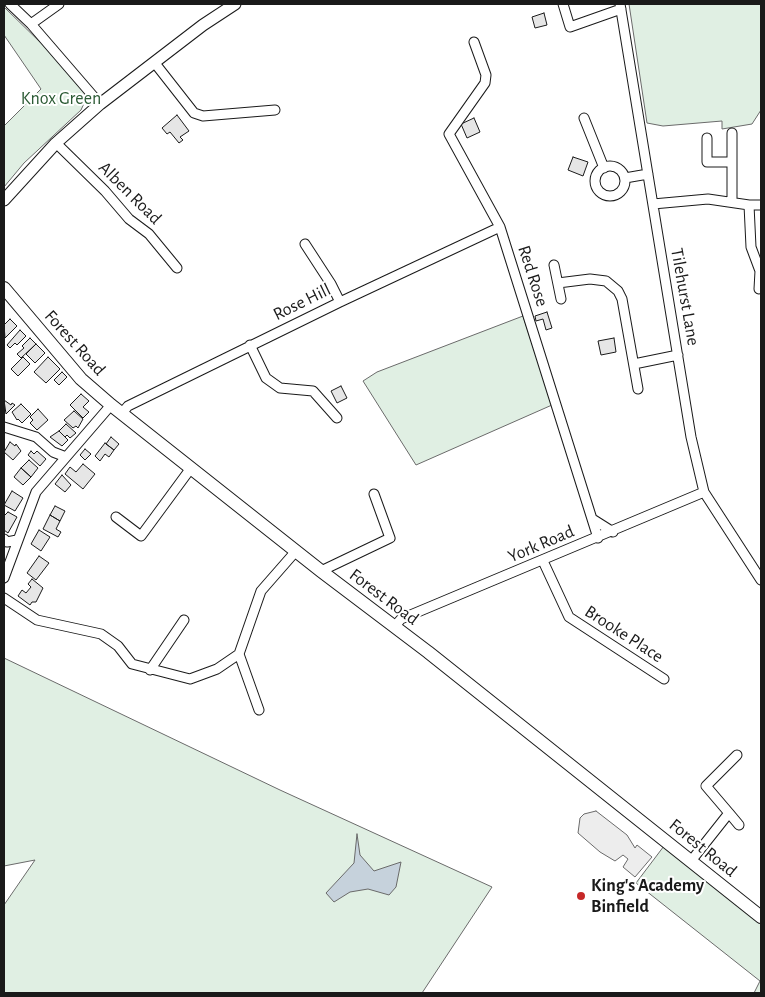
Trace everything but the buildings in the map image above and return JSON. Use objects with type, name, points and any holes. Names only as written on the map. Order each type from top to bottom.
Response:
[{"type":"main road","name":"Forest Road","points":[[4,288],[81,379],[111,405],[761,917]]},
{"type":"street","points":[[10,4],[31,24],[100,104]]},
{"type":"street","points":[[31,24],[59,4]]},
{"type":"street","points":[[4,200],[56,143],[100,104],[154,62],[235,4]]},
{"type":"street","points":[[563,4],[570,27],[621,7]]},
{"type":"street","name":"Tilehurst Lane","points":[[621,7],[691,437],[704,492],[761,580]]},
{"type":"street","name":"Red Rose","points":[[474,42],[486,74],[485,82],[449,134],[500,227],[594,520],[598,538]]},
{"type":"street","points":[[154,62],[194,113],[203,116],[275,110]]},
{"type":"street","points":[[584,118],[604,168]]},
{"type":"street","points":[[732,133],[732,202]]},
{"type":"street","points":[[707,138],[707,162],[732,162]]},
{"type":"street","name":"Alben Road","points":[[56,143],[105,191],[129,219],[149,234],[177,268]]},
{"type":"street","points":[[604,168],[617,168],[625,178],[620,192],[606,196],[596,185],[597,175],[604,168]]},
{"type":"street","points":[[625,178],[648,174]]},
{"type":"street","points":[[653,204],[708,199],[761,205]]},
{"type":"street","points":[[749,205],[751,247],[760,271],[758,289]]},
{"type":"street","name":"Rose Hill","points":[[122,413],[128,406],[250,345],[500,227]]},
{"type":"street","points":[[305,244],[340,302]]},
{"type":"street","points":[[554,265],[561,299]]},
{"type":"street","points":[[558,283],[590,279],[606,281],[618,291],[622,299],[638,389]]},
{"type":"street","points":[[250,345],[266,378],[280,388],[313,391],[337,418]]},
{"type":"street","points":[[634,364],[678,355]]},
{"type":"street","points":[[4,578],[36,492],[111,405]]},
{"type":"street","points":[[4,427],[36,437],[53,452],[66,457]]},
{"type":"street","points":[[116,517],[141,536],[191,468]]},
{"type":"street","name":"York Road","points":[[394,627],[401,619],[613,532],[704,492]]},
{"type":"street","points":[[322,571],[390,538],[374,494]]},
{"type":"street","points":[[594,520],[613,532]]},
{"type":"street","points":[[4,539],[7,542],[17,540]]},
{"type":"street","points":[[4,598],[37,620],[101,634],[118,646],[132,664],[190,679],[217,669],[239,654],[261,591],[296,551]]},
{"type":"street","name":"Brooke Place","points":[[543,561],[568,617],[664,679]]},
{"type":"street","points":[[150,670],[184,620]]},
{"type":"street","points":[[239,654],[259,710]]},
{"type":"street","points":[[737,755],[706,786],[739,825]]},
{"type":"street","points":[[691,861],[729,813]]},
{"type":"green space","points":[[629,4],[761,4],[761,110],[752,124],[722,129],[722,121],[663,126],[647,123]]},
{"type":"green space","name":"Knox Green","points":[[4,7],[44,46],[84,92],[86,99],[81,110],[24,163],[4,187],[4,126],[41,89],[4,35]]},
{"type":"green space","points":[[523,316],[552,405],[416,465],[363,381],[377,372]]},
{"type":"green space","points":[[4,658],[280,790],[492,887],[422,993],[4,993],[4,905],[35,860],[4,866]]},
{"type":"green space","points":[[664,846],[761,921],[761,993],[754,993],[760,981],[636,883]]},
{"type":"shaded area","points":[[596,811],[627,835],[635,848],[637,845],[652,857],[635,877],[623,867],[628,859],[623,855],[615,861],[600,852],[578,833],[580,818],[584,814]]},
{"type":"shaded area","points":[[357,834],[360,855],[374,871],[401,862],[396,887],[389,895],[368,889],[350,892],[334,902],[326,893],[354,863]]},
{"type":"place","name":"King's Academy Binfield","points":[[581,896]]}]
